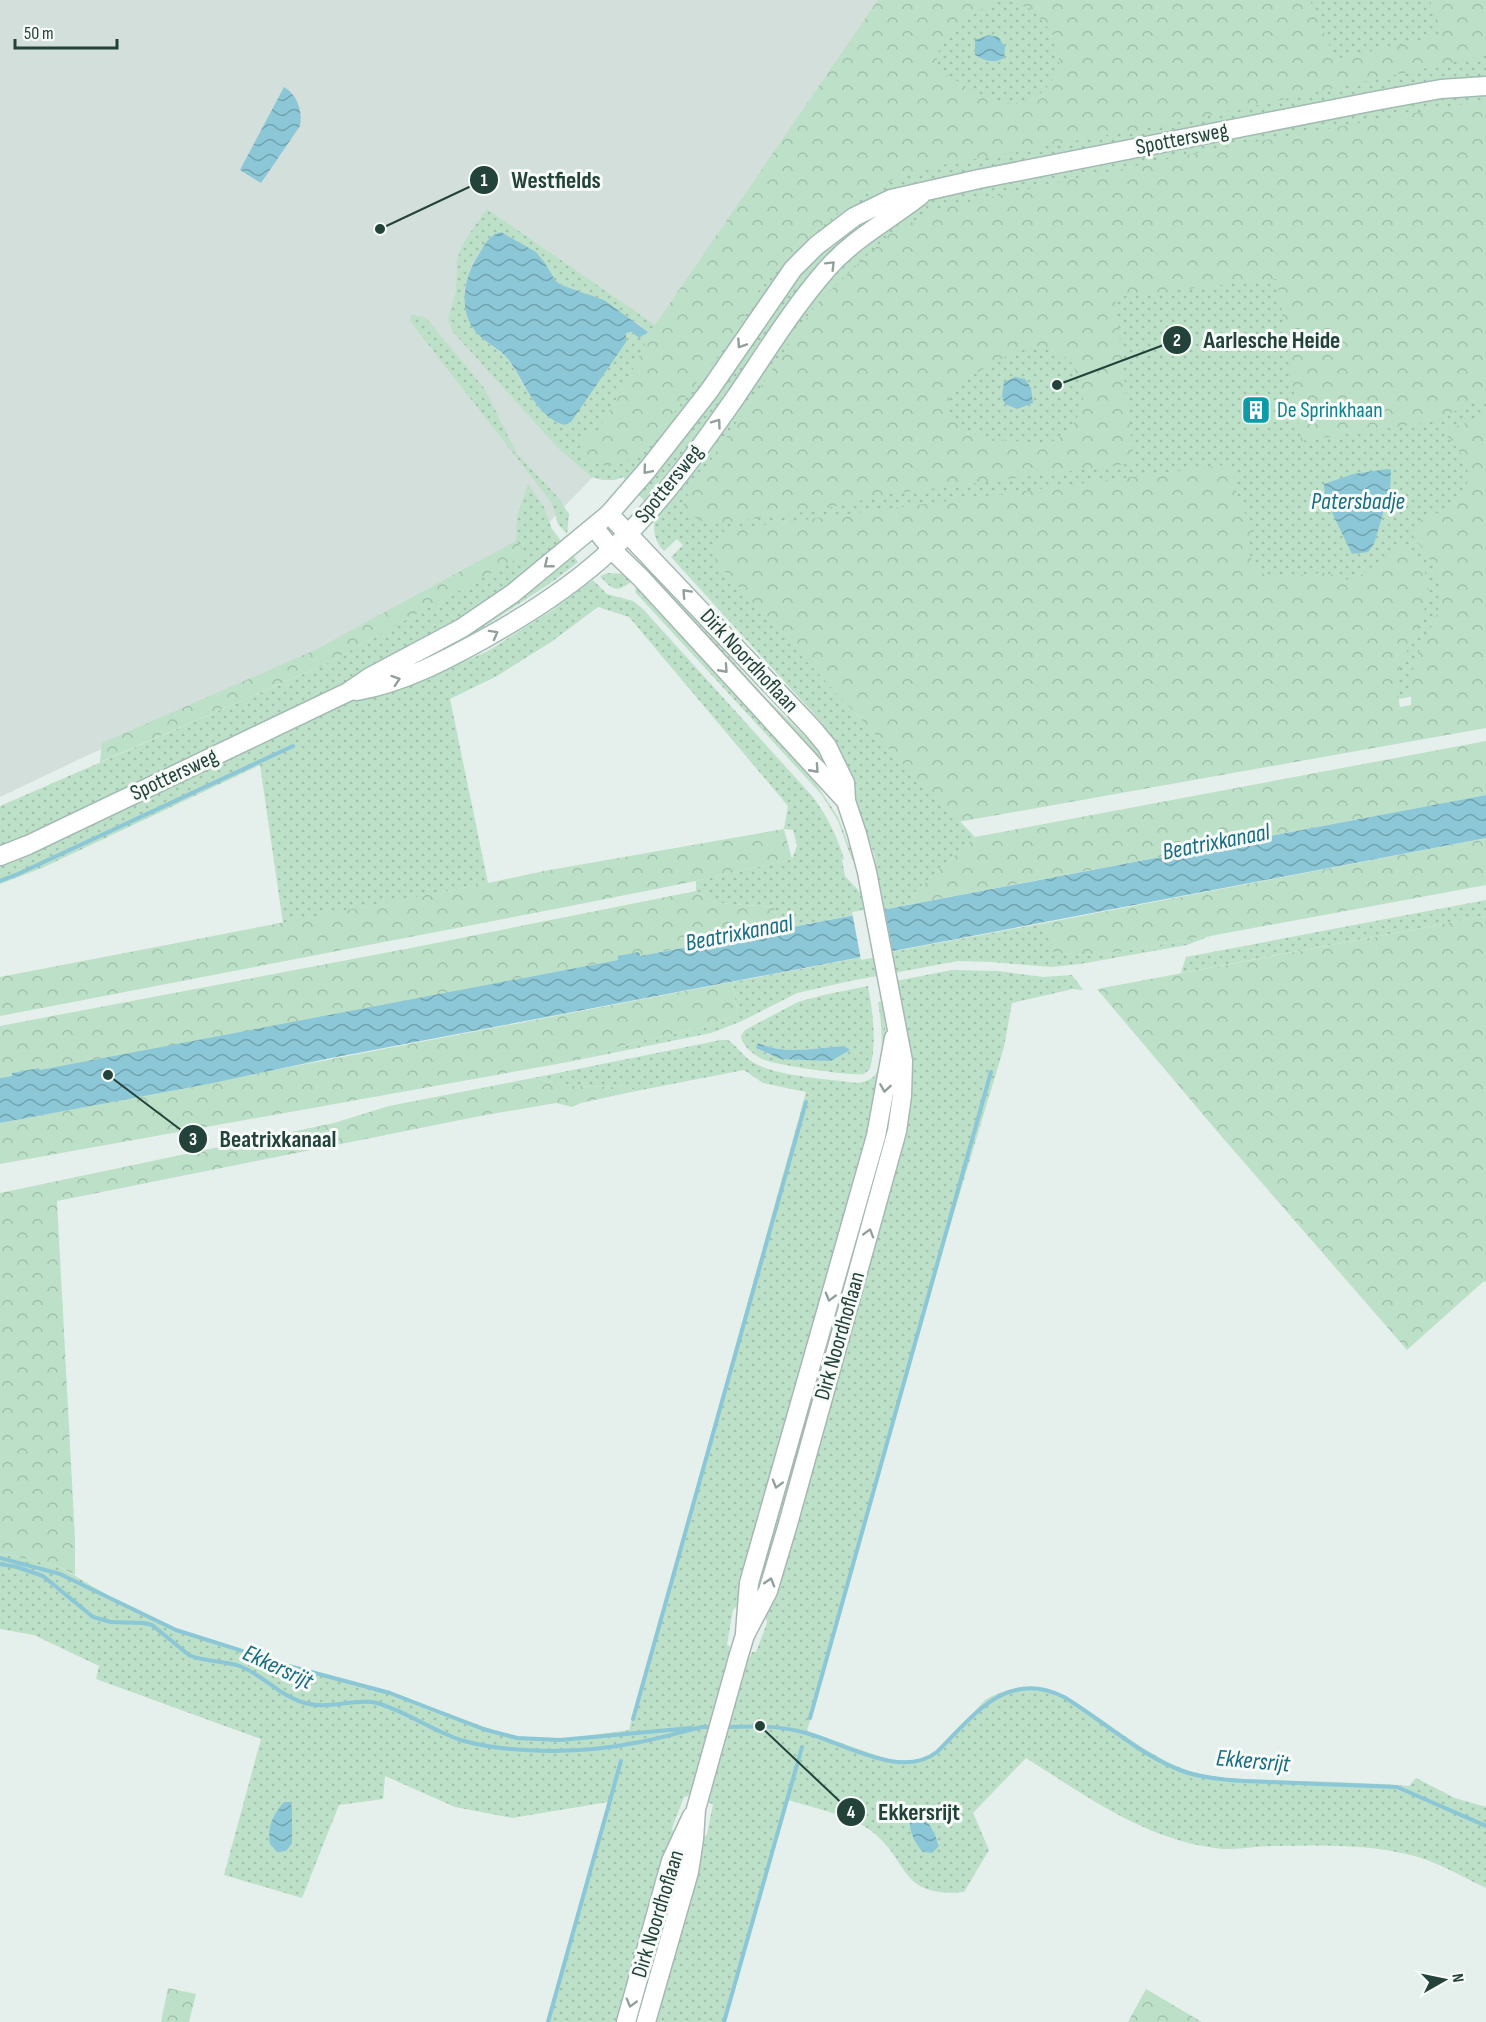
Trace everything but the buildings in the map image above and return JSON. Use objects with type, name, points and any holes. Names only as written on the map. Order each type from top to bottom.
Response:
[{"type":"main road","name":"Spottersweg","points":[[1441,89],[1486,73]]},
{"type":"main road","name":"Spottersweg","points":[[0,856],[348,692],[370,676],[462,628],[512,594],[609,514],[648,469],[709,391],[793,270],[808,254],[854,217],[891,199],[979,179],[1441,89],[1486,86]]},
{"type":"main road","name":"Spottersweg","points":[[348,692],[374,688],[417,674],[443,662],[521,619],[580,577],[612,550],[672,484],[734,399],[797,306],[829,267],[860,239],[924,193]]},
{"type":"main road","name":"Dirk Noordhoflaan","points":[[609,514],[812,728],[840,769],[845,783],[846,801],[867,872],[896,1030],[876,1136],[749,1583],[745,1635],[696,1809],[689,1872],[646,2022]]},
{"type":"main road","name":"Dirk Noordhoflaan","points":[[594,527],[612,550],[846,801]]},
{"type":"main road","name":"Dirk Noordhoflaan","points":[[626,2022],[671,1861],[696,1809]]},
{"type":"shaded area","points":[[0,0],[912,0],[610,459],[540,532],[317,659],[86,756],[0,797]]},
{"type":"green space","points":[[878,0],[1310,0],[1335,59],[1441,36],[1430,0],[1486,0],[1486,55],[1180,122],[930,167],[892,180],[847,205],[788,256],[756,294],[732,339],[641,457],[639,455],[613,465],[601,465],[578,451],[589,432],[597,432],[627,381],[655,325]],"holes":[[[1009,1],[1033,10],[1057,39],[1060,70],[1042,92],[1030,100],[1016,103],[989,98],[939,70],[936,56],[941,48],[959,27],[975,14],[993,3]]]},
{"type":"green space","points":[[896,0],[1486,0],[1486,683],[1070,759],[855,713],[975,837],[913,894],[912,904],[780,929],[774,907],[717,903],[696,891],[696,881],[792,859],[797,846],[793,830],[784,829],[788,806],[629,617],[598,607],[551,642],[497,676],[450,699],[488,883],[283,923],[260,765],[42,868],[0,884],[0,863],[348,702],[376,691],[433,675],[488,651],[551,611],[593,580],[607,594],[633,601],[642,608],[813,797],[838,842],[844,859],[842,860],[845,876],[860,892],[877,871],[874,854],[839,753],[822,723],[671,557],[683,545],[677,539],[664,551],[655,534],[656,514],[623,477],[603,480],[591,477],[558,448],[453,332],[448,318],[456,292],[457,261],[469,234],[487,209],[655,325],[627,381],[597,433],[589,432],[594,464]],"holes":[[[505,234],[536,252],[561,285],[604,300],[648,332],[626,333],[548,416],[525,388],[508,359],[485,340],[464,291],[471,265],[487,241]]]},
{"type":"green space","points":[[1486,100],[1486,397],[1431,422],[1301,441],[1277,279],[1117,297],[1115,298],[1134,463],[890,494],[819,510],[730,522],[704,522],[686,513],[683,502],[816,304],[893,231],[941,208],[1205,151]],"holes":[[[1039,346],[1070,360],[1083,388],[1083,407],[1068,433],[1049,443],[998,440],[967,432],[948,409],[950,390],[1015,353]]]},
{"type":"green space","points":[[412,315],[426,318],[484,388],[517,454],[556,495],[569,514],[567,534],[558,524],[552,503],[410,321]]},
{"type":"green space","points":[[1486,413],[1486,728],[958,822],[716,562],[713,544],[725,530],[1232,464],[1241,505],[1256,527],[1250,542],[1251,558],[1264,574],[1283,578],[1323,573],[1351,580],[1404,544],[1424,568],[1429,591],[1423,615],[1397,674],[1400,707],[1411,705],[1414,665],[1436,617],[1440,594],[1432,563],[1413,536],[1420,520],[1453,504],[1466,487],[1468,477],[1466,465],[1458,449],[1442,430],[1461,425]]},
{"type":"green space","points":[[528,484],[544,507],[552,529],[562,542],[472,615],[310,701],[0,847],[0,806],[324,665],[525,554],[516,541],[517,517]]},
{"type":"green space","points":[[516,541],[526,554],[324,665],[100,762],[102,743],[315,650]]},
{"type":"green space","points":[[571,553],[578,562],[555,580],[482,628],[412,668],[374,683]]},
{"type":"green space","points":[[653,572],[768,700],[820,751],[834,775],[830,777],[649,576]]},
{"type":"green space","points":[[608,573],[624,574],[633,580],[619,589],[611,587],[600,576]]},
{"type":"green space","points":[[638,586],[813,779],[838,817],[854,859],[852,860],[838,821],[822,795],[636,593],[635,589]]},
{"type":"green space","points":[[1486,741],[1486,795],[912,904],[913,894],[975,837]]},
{"type":"green space","points":[[784,829],[792,859],[550,910],[0,1016],[0,977],[544,871]]},
{"type":"green space","points":[[1486,838],[1486,885],[1098,955],[1054,953],[1045,923]]},
{"type":"green space","points":[[696,891],[717,903],[774,907],[780,929],[640,956],[638,953],[618,957],[619,960],[40,1071],[39,1068],[12,1073],[12,1076],[0,1078],[0,1026]]},
{"type":"green space","points":[[1486,900],[1486,916],[1181,973],[1186,957]]},
{"type":"green space","points":[[1486,916],[1486,1282],[1484,1281],[1407,1350],[1097,989]]},
{"type":"green space","points":[[1045,923],[1055,953],[1098,955],[1210,936],[1187,945],[1080,964],[1052,967],[958,961],[850,981],[797,993],[742,1021],[711,1033],[568,1062],[636,1042],[705,1027],[738,1015],[732,982]]},
{"type":"green space","points":[[952,970],[998,971],[1043,977],[1072,975],[1083,990],[1073,989],[1012,1003],[1004,1047],[930,1292],[807,1731],[887,1759],[915,1761],[939,1748],[985,1700],[1017,1688],[1032,1687],[1046,1690],[1087,1710],[1136,1744],[1172,1764],[1202,1774],[1250,1780],[1409,1786],[1416,1778],[1455,1798],[1486,1807],[1486,1888],[1430,1861],[1394,1851],[1308,1845],[1222,1849],[1189,1843],[1116,1814],[1026,1758],[973,1813],[989,1850],[964,1892],[927,1889],[907,1874],[893,1853],[870,1830],[853,1820],[788,1800],[725,2022],[651,2022],[698,1844],[707,1834],[713,1804],[709,1803],[709,1791],[695,1787],[688,1796],[684,1797],[672,1828],[676,1839],[621,2022],[546,2022],[608,1802],[512,1818],[455,1807],[385,1776],[383,1799],[339,1805],[302,1898],[224,1875],[261,1739],[96,1679],[99,1666],[34,1635],[0,1629],[0,1553],[58,1566],[114,1599],[177,1629],[282,1662],[390,1692],[504,1734],[564,1739],[629,1730],[806,1092],[763,1083],[744,1070],[636,1091],[629,1087],[572,1086],[533,1078],[728,1040],[752,1062],[779,1072],[860,1083],[875,1075],[881,1060],[882,1040],[878,1002],[883,1001],[886,1035],[882,1086],[742,1601],[733,1610],[727,1645],[730,1646],[731,1659],[744,1663],[752,1652],[756,1652],[767,1623],[764,1609],[895,1152],[896,981]],"holes":[[[928,1824],[939,1843],[932,1853],[923,1852]]]},
{"type":"green space","points":[[732,982],[738,1015],[705,1027],[636,1042],[568,1062],[0,1164],[0,1123]]},
{"type":"green space","points":[[868,986],[874,1038],[870,1069],[864,1074],[829,1072],[762,1059],[743,1043],[741,1036],[745,1030],[798,1002]],"holes":[[[758,1043],[768,1047],[800,1050],[844,1046],[770,1055],[757,1048]]]},
{"type":"green space","points":[[898,1060],[892,1133],[752,1619],[756,1574]]},
{"type":"green space","points":[[533,1078],[572,1086],[629,1087],[636,1091],[572,1107],[556,1103],[480,1116],[57,1201],[75,1575],[58,1566],[0,1553],[0,1193],[334,1123],[389,1106]]},
{"type":"green space","points":[[168,1988],[196,1994],[189,2022],[161,2022]]},
{"type":"green space","points":[[1146,1989],[1202,2022],[1128,2022]]},
{"type":"water","points":[[989,35],[998,37],[1005,47],[1004,58],[989,61],[975,55],[975,40]]},
{"type":"water","points":[[284,87],[289,90],[298,104],[301,115],[300,126],[261,183],[240,170]]},
{"type":"water","points":[[501,232],[536,252],[561,285],[604,300],[648,332],[639,338],[632,332],[626,333],[626,342],[571,422],[564,425],[545,414],[508,359],[479,335],[467,317],[465,295],[469,273],[488,240]]},
{"type":"water","points":[[1015,377],[1025,379],[1031,388],[1033,403],[1017,409],[1005,404],[1002,397],[1004,382]]},
{"type":"water","name":"Patersbadje","points":[[1391,470],[1390,490],[1374,544],[1368,552],[1352,554],[1325,498],[1324,484],[1353,474]]},
{"type":"water","points":[[1486,795],[1486,838],[0,1123],[0,1078],[12,1076],[12,1073],[39,1068],[40,1070],[618,960],[618,956],[639,952],[640,956]]},
{"type":"water","points":[[758,1043],[789,1050],[844,1046],[850,1050],[831,1061],[781,1059],[756,1048]]},
{"type":"water","points":[[284,1802],[290,1802],[292,1807],[292,1843],[286,1851],[277,1852],[270,1844],[269,1832],[274,1816]]},
{"type":"water","points":[[912,1814],[922,1817],[933,1830],[939,1846],[932,1853],[923,1852],[914,1839],[910,1829]]},
{"type":"pier","points":[[884,906],[893,954],[861,960],[852,912]]},
{"type":"waterway","points":[[0,881],[293,746]]},
{"type":"waterway","points":[[810,1718],[991,1072]]},
{"type":"waterway","points":[[633,1719],[806,1102]]},
{"type":"waterway","name":"Ekkersrijt","points":[[0,1558],[60,1574],[176,1630],[271,1660]]},
{"type":"waterway","name":"Ekkersrijt","points":[[0,1564],[43,1576],[93,1617],[111,1622],[152,1625],[189,1655],[242,1667],[291,1698],[318,1705],[377,1703],[399,1711],[442,1733],[485,1746],[506,1749],[575,1750],[619,1746],[702,1727],[713,1727]]},
{"type":"waterway","name":"Ekkersrijt","points":[[281,1664],[390,1693],[483,1729],[517,1738],[560,1740],[691,1728]]},
{"type":"waterway","name":"Ekkersrijt","points":[[724,1727],[796,1730],[872,1757],[907,1762],[923,1760],[937,1752],[978,1711],[1008,1692],[1025,1688],[1044,1690],[1064,1697],[1137,1748],[1185,1772],[1237,1781],[1397,1787],[1486,1826]]},
{"type":"waterway","points":[[724,2022],[802,1747]]},
{"type":"waterway","points":[[548,2022],[621,1761]]},
{"type":"place","name":"Westfields","points":[[380,229]]},
{"type":"place","name":"Aarlesche Heide","points":[[1057,385]]},
{"type":"place","name":"De Sprinkhaan","points":[[1256,410]]},
{"type":"place","name":"Beatrixkanaal","points":[[108,1075]]},
{"type":"place","name":"Ekkersrijt","points":[[760,1726]]}]
